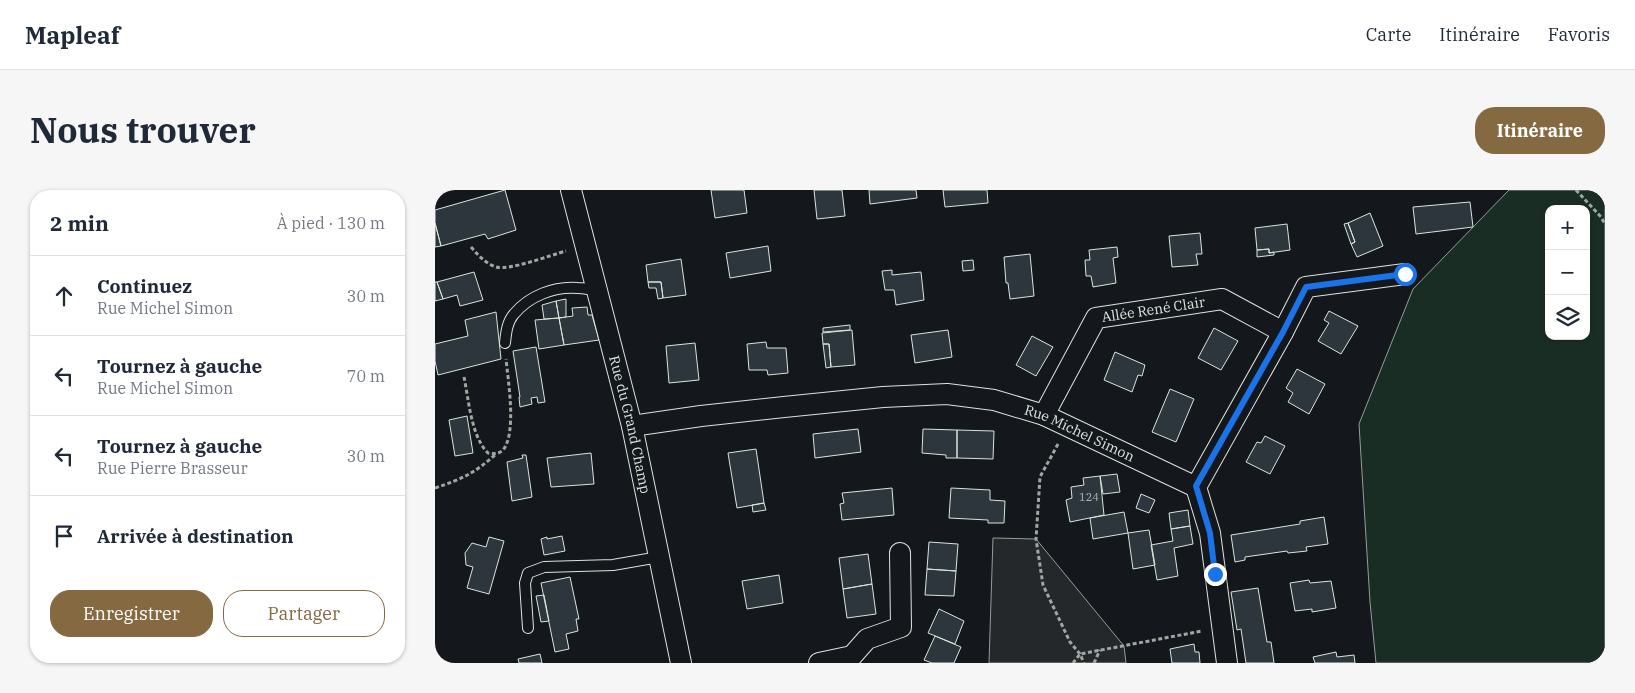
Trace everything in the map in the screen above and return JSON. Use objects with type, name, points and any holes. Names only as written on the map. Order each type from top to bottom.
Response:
[{"type":"street","name":"Rue du Grand Champ","points":[[571,190],[632,426],[681,663]]},
{"type":"street","points":[[1227,663],[1210,533],[1196,486],[1283,332],[1306,287],[1405,274]]},
{"type":"street","name":"Allée René Clair","points":[[1044,415],[1096,318],[1222,299],[1283,332]]},
{"type":"street","name":"Rue Michel Simon","points":[[632,426],[701,416],[883,397],[947,394],[994,400],[1044,415],[1196,486]]},
{"type":"street","points":[[819,663],[852,656],[867,640],[901,627],[900,553]]},
{"type":"lane","points":[[505,343],[506,330],[513,315],[533,298],[555,290],[576,288],[597,290]]},
{"type":"lane","points":[[528,628],[525,583],[528,573],[544,568],[613,565],[659,557]]},
{"type":"path","points":[[1576,190],[1605,224]]},
{"type":"path","points":[[471,247],[483,260],[498,268],[523,264],[585,245]]},
{"type":"path","points":[[435,488],[457,481],[480,469],[503,450],[511,426],[505,343]]},
{"type":"path","points":[[464,377],[475,433],[481,446],[488,454],[496,454]]},
{"type":"path","points":[[1068,426],[1040,477],[1036,538],[1043,585],[1070,642],[1080,654],[1084,663]]},
{"type":"path","points":[[1073,663],[1080,654],[1222,628]]},
{"type":"path","points":[[1094,663],[1101,650]]},
{"type":"green space","points":[[1509,190],[1605,190],[1605,663],[1376,663],[1370,602],[1359,424],[1413,289]]},
{"type":"shaded area","points":[[993,538],[1036,539],[1124,646],[1126,663],[989,663]]},
{"type":"building","points":[[505,190],[516,230],[488,239],[485,234],[441,246],[435,223],[435,210]]},
{"type":"building","points":[[711,190],[744,190],[747,213],[715,218]]},
{"type":"building","points":[[814,190],[842,190],[845,216],[817,219]]},
{"type":"building","points":[[869,190],[916,190],[917,198],[870,204]]},
{"type":"building","points":[[943,190],[987,190],[988,203],[945,207]]},
{"type":"building","points":[[1470,202],[1473,227],[1416,234],[1413,207]]},
{"type":"building","points":[[1370,213],[1383,246],[1357,257],[1351,244],[1355,242],[1348,223]]},
{"type":"building","points":[[435,223],[441,246],[435,247]]},
{"type":"building","points":[[1348,223],[1355,242],[1351,244],[1344,224]]},
{"type":"building","points":[[1287,224],[1290,250],[1269,253],[1269,249],[1257,250],[1255,228]]},
{"type":"building","points":[[1200,233],[1202,254],[1196,254],[1198,265],[1172,267],[1169,236]]},
{"type":"building","points":[[768,246],[771,271],[730,278],[726,253]]},
{"type":"building","points":[[1117,247],[1118,257],[1113,258],[1116,283],[1093,287],[1091,276],[1086,276],[1085,260],[1090,260],[1089,250]]},
{"type":"building","points":[[1269,249],[1269,253],[1274,252],[1274,255],[1257,257],[1257,250]]},
{"type":"building","points":[[1030,254],[1034,296],[1010,299],[1008,283],[1006,283],[1004,257]]},
{"type":"building","points":[[681,259],[686,295],[663,298],[661,282],[648,282],[646,265]]},
{"type":"building","points":[[973,260],[974,270],[963,271],[962,261]]},
{"type":"building","points":[[892,270],[892,275],[921,272],[924,300],[896,305],[894,290],[885,290],[882,271]]},
{"type":"building","points":[[474,272],[483,300],[460,306],[457,295],[443,299],[437,282]]},
{"type":"building","points":[[435,282],[437,282],[443,299],[435,301]]},
{"type":"building","points":[[648,282],[661,282],[663,298],[658,299],[656,288],[649,288]]},
{"type":"building","points":[[566,299],[566,317],[559,318],[556,301]]},
{"type":"building","points":[[556,301],[559,318],[544,319],[542,305]]},
{"type":"building","points":[[587,307],[588,315],[592,315],[599,340],[564,345],[559,318],[573,316],[572,308]]},
{"type":"building","points":[[1329,311],[1358,326],[1341,354],[1318,341],[1329,323],[1324,320]]},
{"type":"building","points":[[496,312],[501,359],[438,375],[435,361],[435,344],[468,336],[465,320]]},
{"type":"building","points":[[559,318],[564,345],[539,349],[535,320]]},
{"type":"building","points":[[850,325],[850,330],[823,332],[823,328]]},
{"type":"building","points":[[1214,328],[1238,341],[1221,370],[1198,358]]},
{"type":"building","points":[[852,330],[855,365],[831,367],[829,344],[823,344],[822,333]]},
{"type":"building","points":[[948,330],[952,357],[915,363],[911,335]]},
{"type":"building","points":[[1032,336],[1053,347],[1036,376],[1016,365]]},
{"type":"building","points":[[766,342],[767,348],[786,348],[788,373],[768,375],[767,370],[749,370],[747,344]]},
{"type":"building","points":[[695,343],[699,380],[669,383],[666,346]]},
{"type":"building","points":[[823,344],[829,344],[831,367],[826,368]]},
{"type":"building","points":[[536,347],[545,402],[538,403],[537,397],[531,398],[532,404],[520,407],[513,351]]},
{"type":"building","points":[[1115,352],[1145,365],[1142,376],[1138,375],[1132,392],[1104,380]]},
{"type":"building","points":[[1297,369],[1325,384],[1309,414],[1288,402],[1293,393],[1286,388]]},
{"type":"building","points":[[1170,389],[1194,399],[1176,442],[1152,432]]},
{"type":"building","points":[[467,416],[473,453],[455,456],[449,420]]},
{"type":"building","points":[[858,429],[861,452],[815,458],[813,434]]},
{"type":"building","points":[[923,429],[957,430],[957,458],[946,458],[946,455],[922,453]]},
{"type":"building","points":[[957,430],[994,431],[993,459],[957,458]]},
{"type":"building","points":[[1265,436],[1285,446],[1270,474],[1246,462],[1257,442],[1261,443]]},
{"type":"building","points":[[756,449],[764,503],[737,508],[728,453]]},
{"type":"building","points":[[591,453],[594,484],[551,487],[547,458]]},
{"type":"building","points":[[522,455],[526,455],[532,497],[512,501],[507,462],[523,458]]},
{"type":"building","points":[[1117,474],[1120,492],[1103,494],[1100,476]]},
{"type":"building","points":[[1100,476],[1104,515],[1070,522],[1066,500],[1072,498],[1071,487],[1084,485],[1083,478]]},
{"type":"building","points":[[892,488],[894,515],[842,520],[840,504],[844,503],[842,493]]},
{"type":"building","points":[[951,488],[990,490],[990,500],[1005,501],[1004,523],[988,523],[988,520],[949,518]]},
{"type":"building","points":[[1141,494],[1155,500],[1149,513],[1136,508]]},
{"type":"building","points":[[764,503],[766,510],[753,512],[752,505]]},
{"type":"building","points":[[1188,510],[1190,526],[1171,529],[1169,513]]},
{"type":"building","points":[[1124,512],[1128,533],[1093,539],[1090,518]]},
{"type":"building","points":[[1324,517],[1328,544],[1306,547],[1307,551],[1288,553],[1287,551],[1245,557],[1245,560],[1235,562],[1231,535],[1300,524],[1300,521]]},
{"type":"building","points":[[1190,526],[1193,544],[1174,548],[1178,576],[1157,580],[1151,545],[1173,541],[1171,529]]},
{"type":"building","points":[[1149,530],[1155,565],[1133,569],[1128,533]]},
{"type":"building","points":[[562,536],[565,551],[544,555],[541,539]]},
{"type":"building","points":[[489,537],[504,541],[489,594],[467,588],[473,567],[466,565],[465,553],[472,543],[486,547]]},
{"type":"building","points":[[929,542],[958,544],[956,571],[927,569]]},
{"type":"building","points":[[868,554],[872,584],[843,589],[839,558]]},
{"type":"building","points":[[927,569],[956,571],[954,596],[925,595]]},
{"type":"building","points":[[779,575],[783,603],[747,609],[742,581]]},
{"type":"building","points":[[570,577],[579,619],[576,619],[578,631],[566,634],[569,649],[555,652],[541,583]]},
{"type":"building","points":[[1309,580],[1310,583],[1331,581],[1336,608],[1312,612],[1312,609],[1295,611],[1290,583]]},
{"type":"building","points":[[872,584],[876,614],[847,618],[843,589]]},
{"type":"building","points":[[1258,588],[1267,642],[1271,642],[1274,663],[1246,663],[1241,629],[1237,630],[1231,592]]},
{"type":"building","points":[[544,595],[549,621],[541,622],[536,596]]},
{"type":"building","points":[[939,609],[964,621],[955,644],[928,633]]},
{"type":"building","points":[[935,636],[961,647],[954,663],[932,663],[924,660]]},
{"type":"building","points":[[1194,644],[1195,652],[1199,652],[1200,663],[1172,663],[1170,649]]},
{"type":"building","points":[[1336,652],[1337,657],[1354,655],[1355,663],[1315,663],[1313,657]]},
{"type":"building","points":[[540,654],[542,663],[519,663],[518,659]]},
{"type":"route","points":[[1215,574],[1210,533],[1196,486],[1283,332],[1306,287],[1405,274]]}]
